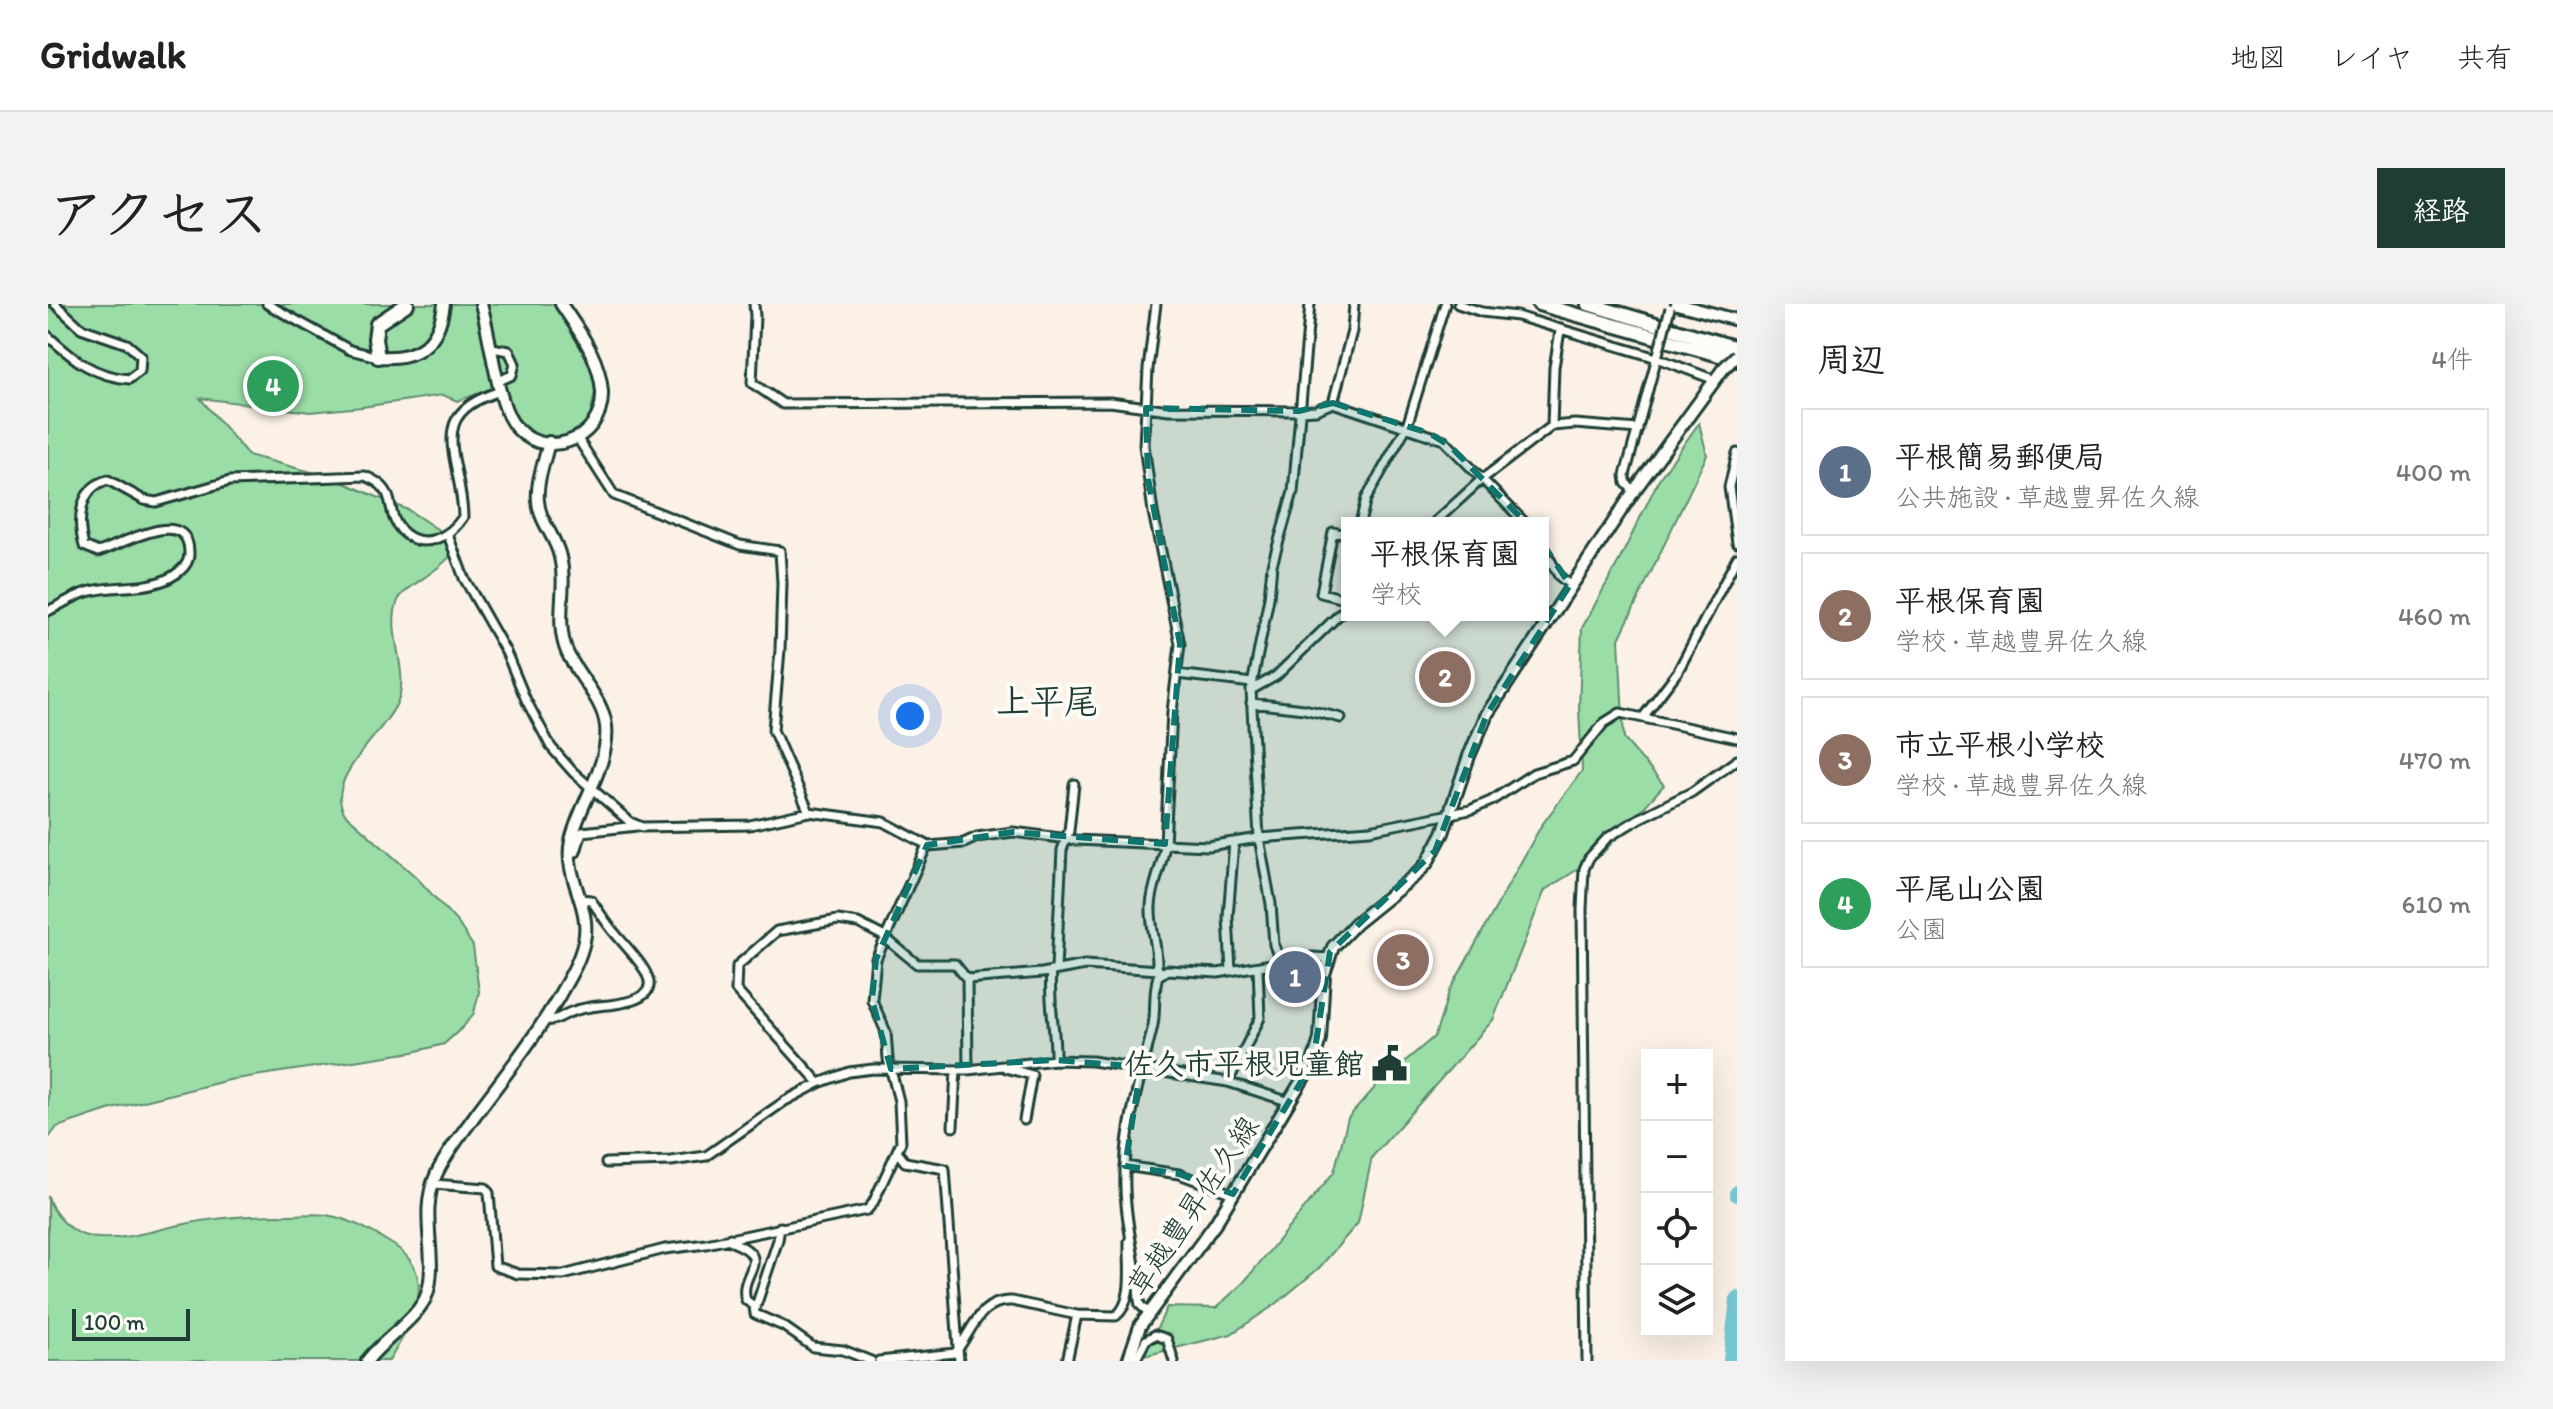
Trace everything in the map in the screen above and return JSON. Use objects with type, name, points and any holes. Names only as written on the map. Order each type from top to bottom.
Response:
[{"type":"highway","points":[[378,357],[377,324],[407,304]]},
{"type":"highway","points":[[1539,304],[1737,358]]},
{"type":"highway","points":[[1588,304],[1737,348]]},
{"type":"street","points":[[48,336],[76,362],[102,375],[129,379],[140,371],[141,356],[135,348],[90,333],[55,304]]},
{"type":"street","points":[[267,304],[343,347],[378,357],[401,357],[423,348],[438,330],[444,304]]},
{"type":"street","points":[[481,304],[508,416],[517,429],[532,439],[549,442],[578,439],[590,430],[598,418],[602,388],[595,360],[561,304]]},
{"type":"street","points":[[754,304],[752,383],[783,404],[1110,402],[1146,408],[1299,411],[1316,410],[1333,403],[1444,440],[1519,517]]},
{"type":"street","points":[[879,1361],[952,1355],[959,1350],[979,1316],[997,1302],[1012,1301],[1077,1315],[1109,1318],[1123,1310],[1127,1300],[1130,1235],[1125,1166],[1131,1110],[1154,1018],[1156,981],[1160,970],[1151,903],[1165,844],[1172,712],[1180,644],[1144,445],[1156,304]]},
{"type":"street","points":[[1281,963],[1274,945],[1271,904],[1259,838],[1257,751],[1251,703],[1272,565],[1293,492],[1310,304]]},
{"type":"street","points":[[1333,403],[1352,331],[1354,304]]},
{"type":"street","points":[[1362,517],[1366,499],[1407,426],[1445,304]]},
{"type":"street","points":[[1458,304],[1482,312],[1507,313],[1560,331],[1658,356],[1715,380]]},
{"type":"street","points":[[1634,491],[1625,479],[1673,305],[1737,320]]},
{"type":"street","points":[[1552,426],[1554,367],[1560,331]]},
{"type":"street","points":[[48,611],[87,592],[169,579],[180,572],[189,559],[189,545],[182,535],[168,529],[154,530],[98,552],[84,546],[81,534],[86,493],[96,483],[108,480],[144,500],[156,502],[230,481],[365,476],[376,480],[384,488],[396,522],[403,532],[414,539],[431,541],[448,535],[463,517],[452,437],[456,417],[470,402],[500,386],[512,375],[515,361],[509,351],[492,348]]},
{"type":"street","name":"草越豊昇佐久線","points":[[1128,1361],[1134,1341],[1149,1313],[1215,1224],[1290,1102],[1318,1047],[1328,958],[1339,940],[1356,923],[1427,863],[1443,833],[1487,714],[1634,491],[1723,369],[1737,358]]},
{"type":"street","points":[[1441,517],[1481,480],[1552,426],[1575,424],[1638,429]]},
{"type":"street","points":[[578,439],[614,495],[740,545],[780,551],[780,639],[773,730],[809,812]]},
{"type":"street","points":[[367,1361],[414,1313],[427,1295],[428,1213],[433,1184],[461,1135],[545,1020],[576,965],[585,939],[586,926],[570,872],[569,853],[573,833],[605,749],[606,726],[602,710],[571,661],[561,634],[561,558],[541,516],[537,500],[549,442]]},
{"type":"street","points":[[1737,453],[1729,487],[1737,543]]},
{"type":"street","points":[[1341,534],[1333,532],[1321,593],[1341,598]]},
{"type":"street","points":[[448,535],[454,558],[506,652],[541,729],[563,762],[637,826]]},
{"type":"street","points":[[1549,558],[1559,576],[1570,585]]},
{"type":"street","points":[[1644,716],[1678,671],[1737,558]]},
{"type":"street","points":[[1177,674],[1252,686],[1276,676],[1341,606]]},
{"type":"street","points":[[1251,703],[1304,709],[1341,718]]},
{"type":"street","points":[[569,853],[576,852],[582,832],[637,826],[750,825],[809,812],[884,822],[927,845],[964,843],[977,837],[1013,832],[1067,839],[1208,846],[1259,838],[1370,830],[1482,806],[1539,770],[1573,761],[1615,714],[1644,716],[1737,738]]},
{"type":"street","points":[[1587,1361],[1584,869],[1596,849],[1613,833],[1692,792],[1737,760]]},
{"type":"street","points":[[1055,1060],[1055,1026],[1050,1001],[1062,850],[1067,839],[1074,784]]},
{"type":"street","points":[[1231,971],[1228,917],[1234,842]]},
{"type":"street","points":[[433,1184],[486,1188],[489,1193],[493,1262],[500,1269],[518,1274],[563,1275],[665,1249],[867,1210],[901,1142],[899,1101],[886,1032],[872,1000],[876,959],[910,877],[927,845]]},
{"type":"street","points":[[545,1020],[555,1021],[588,1007],[635,1002],[648,989],[645,966],[614,932],[591,900],[579,899]]},
{"type":"street","points":[[819,1083],[736,990],[737,966],[777,931],[811,923],[848,920],[886,939],[917,964],[955,964],[967,979],[968,1070]]},
{"type":"street","points":[[967,979],[1093,965],[1231,971],[1313,957],[1328,958]]},
{"type":"street","points":[[1228,1082],[1260,1018],[1258,967]]},
{"type":"street","points":[[606,1163],[671,1161],[706,1156],[785,1101],[849,1072],[968,1070],[1055,1060],[1141,1067],[1228,1082],[1290,1102]]},
{"type":"street","points":[[1004,1067],[1032,1075],[1024,1120]]},
{"type":"street","points":[[953,1127],[956,1070]]},
{"type":"street","points":[[898,1153],[905,1162],[945,1169],[959,1361]]},
{"type":"street","points":[[1125,1166],[1179,1174],[1233,1194]]},
{"type":"street","points":[[754,1310],[780,1227]]},
{"type":"street","points":[[1130,1235],[1135,1254],[1139,1303],[1149,1313]]},
{"type":"street","points":[[730,1238],[754,1258],[744,1293],[759,1317],[783,1326],[813,1347],[843,1350],[871,1361]]},
{"type":"street","points":[[1067,1361],[1077,1315]]},
{"type":"street","points":[[1135,1361],[1146,1340],[1150,1335],[1155,1335],[1167,1339],[1174,1361]]},
{"type":"highlighted area","points":[[1333,403],[1429,433],[1450,446],[1535,532],[1570,585],[1487,714],[1435,851],[1330,952],[1313,1062],[1233,1194],[1179,1174],[1125,1166],[1141,1067],[1055,1060],[891,1069],[872,1000],[876,959],[927,845],[1013,832],[1165,844],[1180,644],[1148,479],[1146,408],[1299,411]]},
{"type":"green space","points":[[48,304],[554,304],[590,364],[595,391],[589,422],[570,436],[538,436],[513,415],[503,385],[457,401],[443,395],[310,412],[200,398],[248,455],[330,477],[408,510],[443,533],[449,544],[451,555],[445,562],[406,591],[397,603],[394,628],[400,693],[389,717],[348,773],[340,801],[345,814],[417,878],[458,923],[473,946],[479,992],[474,1013],[444,1044],[413,1052],[229,1080],[108,1110],[57,1127],[48,1139]]},
{"type":"green space","points":[[1699,423],[1707,455],[1619,639],[1624,739],[1664,785],[1602,854],[1545,890],[1493,1020],[1372,1157],[1358,1223],[1319,1268],[1276,1304],[1231,1334],[1144,1356],[1167,1307],[1216,1308],[1244,1282],[1334,1172],[1348,1118],[1378,1084],[1435,1036],[1449,992],[1541,826],[1582,771],[1579,708],[1582,628],[1659,479]]},
{"type":"green space","points":[[48,1196],[58,1216],[69,1227],[83,1235],[101,1238],[124,1237],[234,1217],[317,1214],[344,1219],[392,1244],[407,1257],[416,1271],[418,1301],[406,1332],[389,1361],[48,1361]]},
{"type":"waterway","points":[[1730,1361],[1737,1298]]},
{"type":"place","name":"平尾山公園","points":[[273,386]]},
{"type":"place","name":"平根保育園","points":[[1445,677]]},
{"type":"place","name":"市立平根小学校","points":[[1403,960]]},
{"type":"place","name":"平根簡易郵便局","points":[[1295,977]]},
{"type":"place","name":"佐久市平根児童館","points":[[1390,1064]]},
{"type":"district","name":"上平尾","points":[[1047,701]]}]
